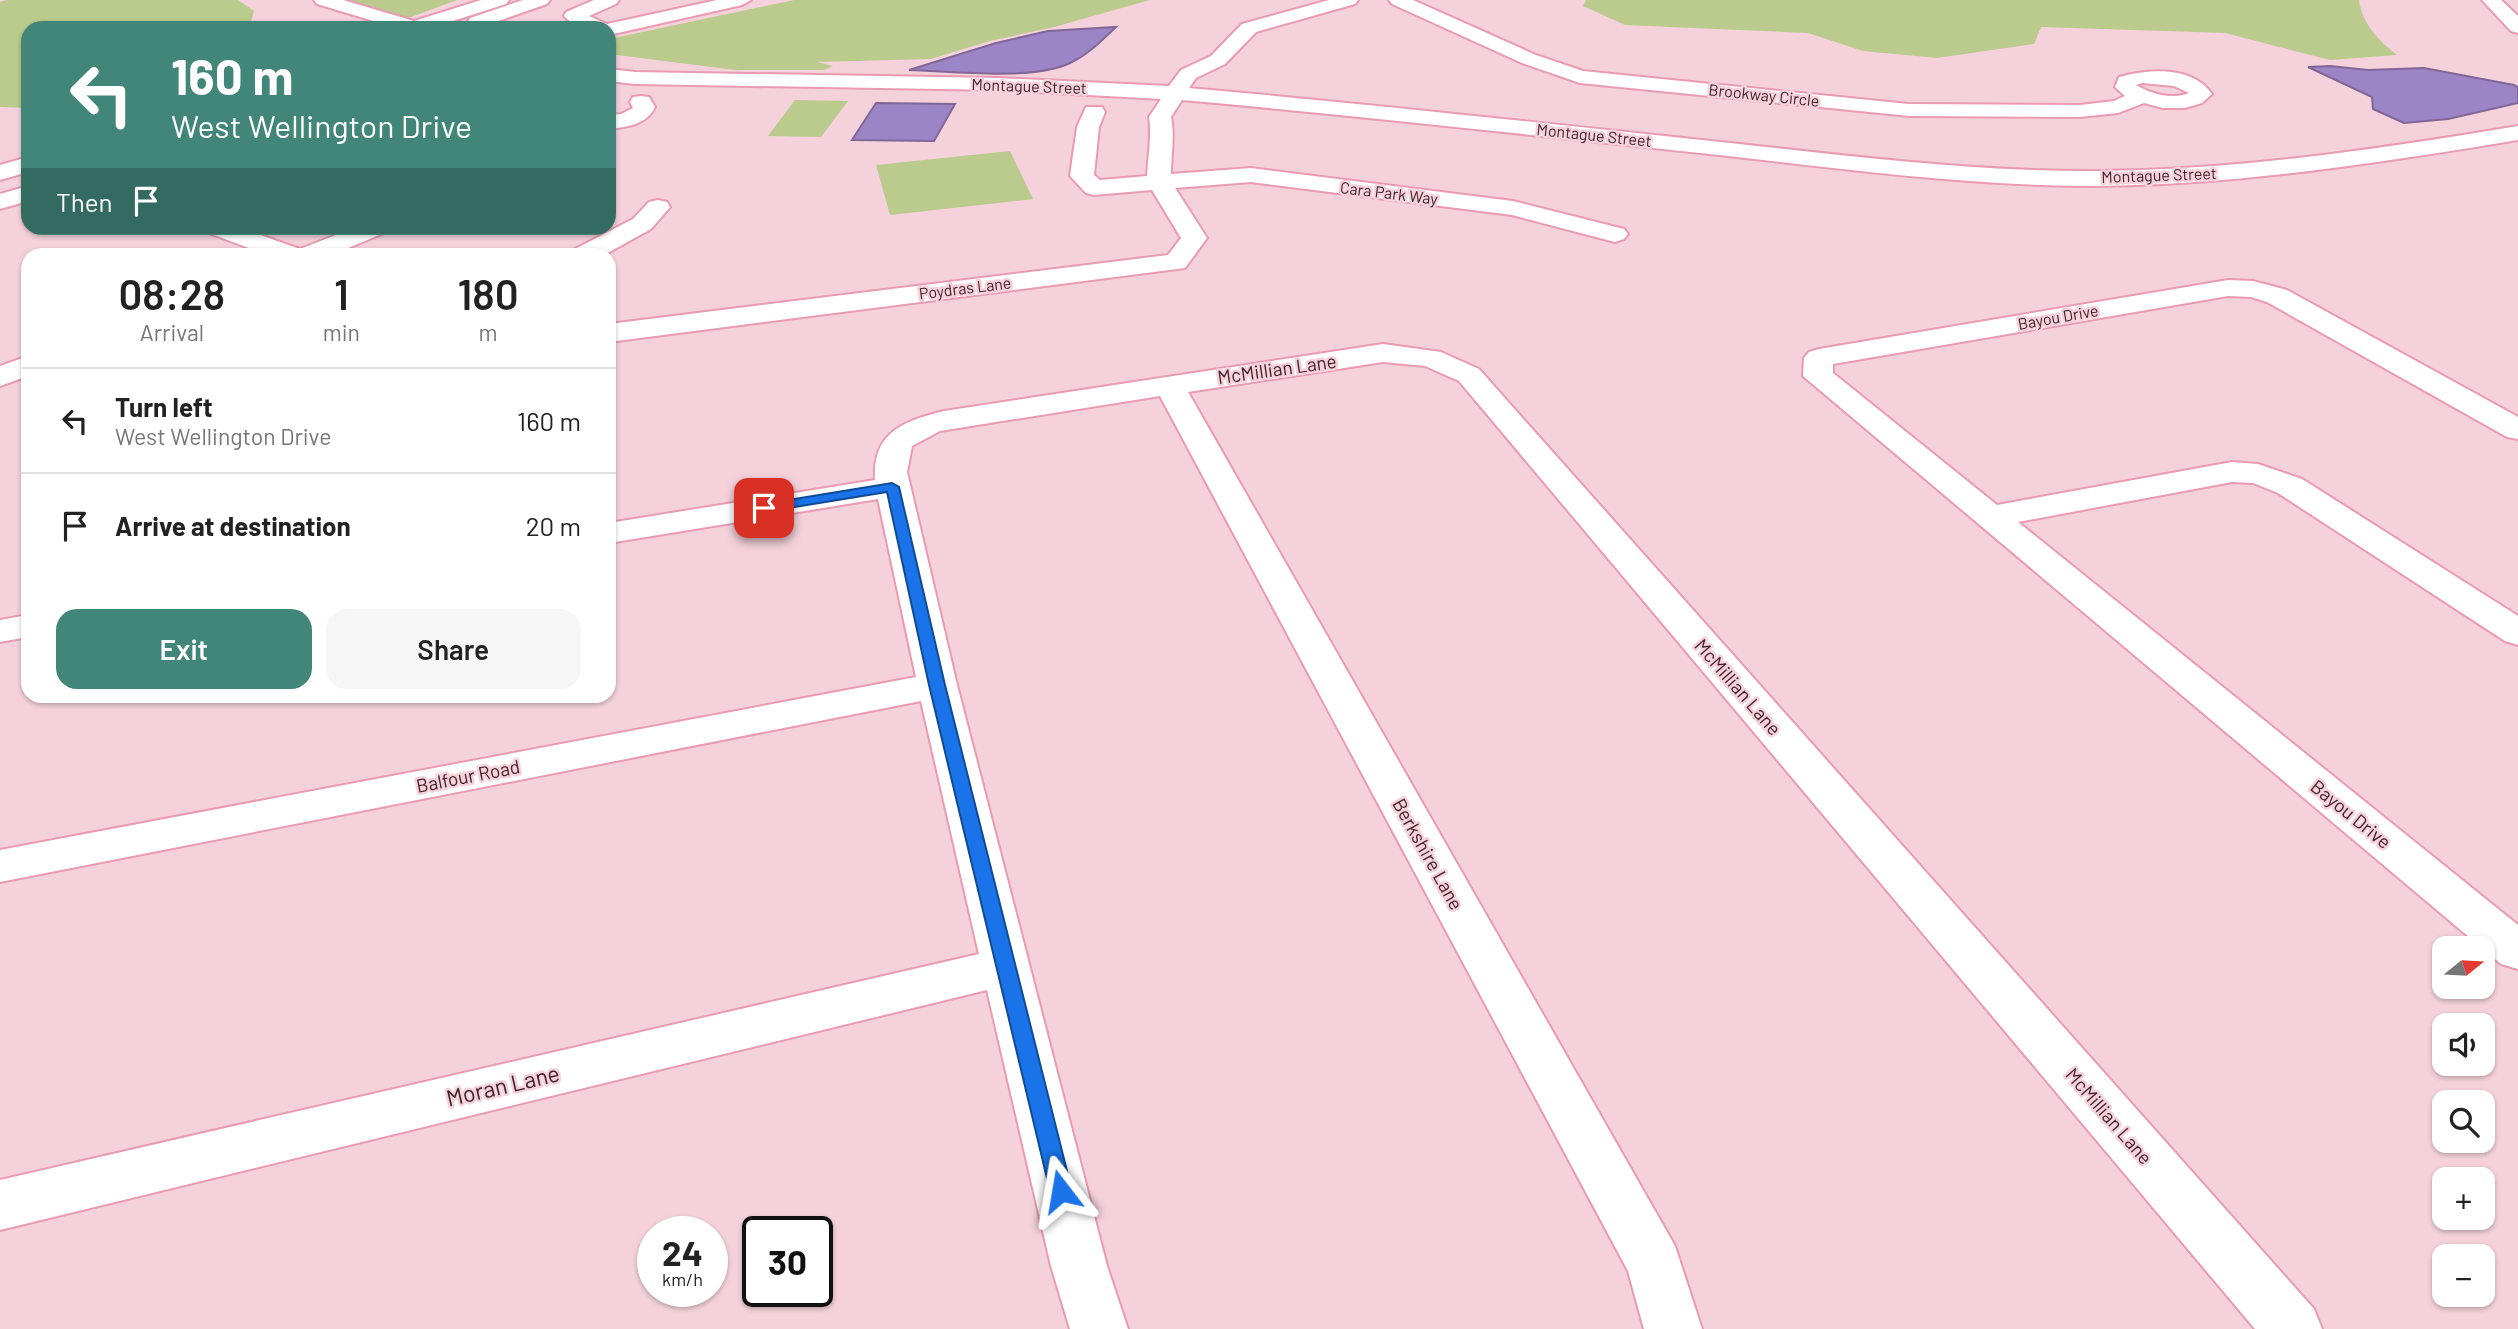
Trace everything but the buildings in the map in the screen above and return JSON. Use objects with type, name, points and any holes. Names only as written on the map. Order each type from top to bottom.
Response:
[{"type":"street","points":[[323,0],[391,21]]},
{"type":"street","points":[[436,21],[500,0]]},
{"type":"street","points":[[480,21],[541,0]]},
{"type":"street","points":[[585,21],[573,16],[610,0]]},
{"type":"street","points":[[683,0],[701,9]]},
{"type":"street","points":[[616,27],[742,0]]},
{"type":"street","points":[[1177,126],[1160,117],[1174,93],[1188,75],[1218,60],[1249,28],[1349,0]]},
{"type":"street","name":"Brookway Circle","points":[[1398,0],[1529,59],[1580,77],[1909,110],[2080,111],[2118,107],[2143,96]]},
{"type":"street","points":[[2491,0],[2518,27]]},
{"type":"street","points":[[1159,182],[1160,140],[1210,96],[1224,73],[1218,60]]},
{"type":"street","name":"Montague Street","points":[[616,65],[676,77]]},
{"type":"street","name":"Montague Street","points":[[616,76],[998,84],[1174,93],[1929,171],[2025,177],[2119,178],[2234,172],[2518,133]]},
{"type":"street","points":[[616,121],[626,120],[642,112],[644,107],[631,101],[665,91],[676,77]]},
{"type":"street","name":"Cara Park Way","points":[[1094,112],[1088,127],[1082,176],[1094,188],[1251,176],[1513,208],[1615,234]]},
{"type":"street","points":[[0,156],[21,149]]},
{"type":"street","points":[[0,173],[21,166]]},
{"type":"street","name":"Poydras Lane","points":[[616,332],[1176,262],[1195,238],[1159,182]]},
{"type":"street","points":[[0,202],[21,195]]},
{"type":"street","points":[[597,248],[642,224],[658,207]]},
{"type":"street","points":[[238,235],[274,248]]},
{"type":"street","points":[[325,248],[358,235]]},
{"type":"street","name":"Bayou Drive","points":[[2513,424],[2277,296],[2253,289],[2228,288],[1819,358],[1818,376],[2518,951]]},
{"type":"street","name":"McMillian Lane","points":[[1099,1329],[1079,1266],[937,685],[892,487],[889,465],[891,455],[909,433],[944,420],[1383,353],[1431,358],[1469,375],[2294,1329]]},
{"type":"street","points":[[0,377],[21,368]]},
{"type":"street","name":"Berkshire Lane","points":[[1169,385],[1655,1265],[1674,1329]]},
{"type":"street","points":[[1990,517],[2232,472],[2259,474],[2290,486],[2518,633]]},
{"type":"street","points":[[616,532],[892,487]]},
{"type":"street","points":[[0,631],[21,627]]},
{"type":"street","name":"Balfour Road","points":[[0,866],[937,685]]},
{"type":"street","name":"Moran Lane","points":[[0,1205],[1005,967]]},
{"type":"green space","points":[[238,0],[254,11],[251,21],[21,21],[21,108],[0,107],[0,2]]},
{"type":"green space","points":[[342,0],[457,0],[406,19]]},
{"type":"green space","points":[[794,0],[1150,0],[931,59],[817,62],[833,66],[824,70],[735,70],[616,55],[616,38]]},
{"type":"green space","points":[[1586,0],[2359,0],[2372,31],[2397,55],[2330,60],[2225,33],[2041,27],[2034,44],[1937,58],[1863,51],[1808,33],[1625,25],[1583,6]]},
{"type":"green space","points":[[795,100],[848,101],[821,137],[768,136]]},
{"type":"green space","points":[[1010,151],[1033,199],[890,215],[876,165]]},
{"type":"shaded area","points":[[1116,27],[1083,56],[1054,69],[991,74],[909,70],[996,43],[1048,31]]},
{"type":"shaded area","points":[[2308,67],[2368,70],[2424,68],[2514,85],[2518,87],[2518,103],[2448,119],[2404,123],[2373,109],[2372,97]]},
{"type":"shaded area","points":[[876,103],[955,104],[934,141],[852,140]]},
{"type":"route","points":[[764,508],[892,487],[937,685],[1061,1191]]}]
